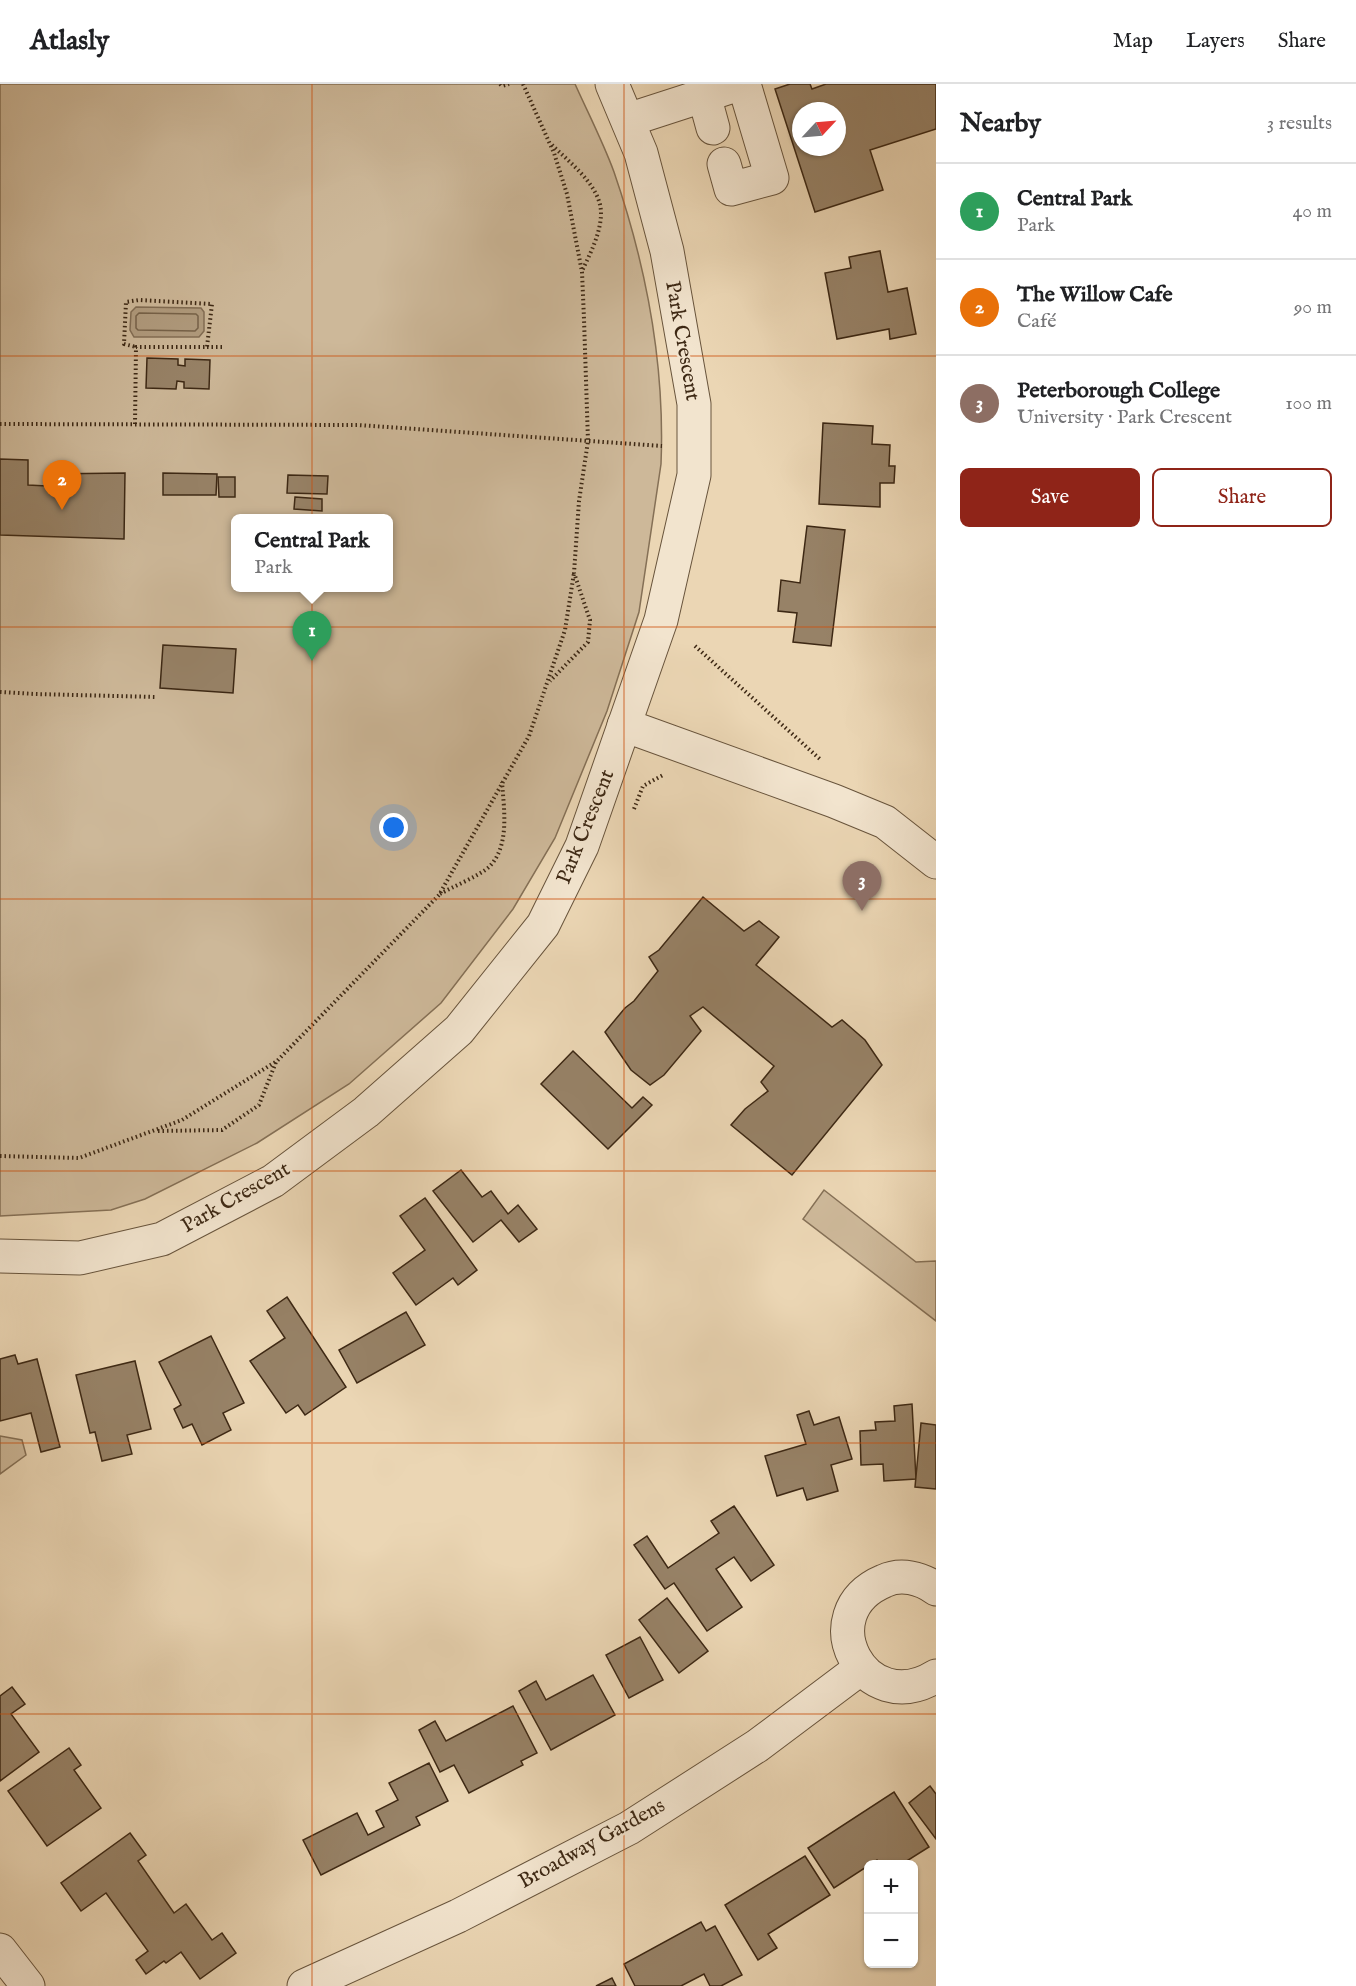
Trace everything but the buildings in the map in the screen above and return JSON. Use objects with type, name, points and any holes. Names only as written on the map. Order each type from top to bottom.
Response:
[{"type":"street","points":[[622,96],[704,95],[739,84]]},
{"type":"street","points":[[724,164],[731,189],[772,178],[744,84]]},
{"type":"street","points":[[704,95],[713,128]]},
{"type":"street","name":"Park Crescent","points":[[0,1256],[80,1258],[162,1239],[273,1181],[366,1112],[459,1030],[543,925],[582,846],[661,620],[694,475],[694,404],[666,251],[641,153],[622,96]]},
{"type":"street","points":[[624,725],[834,801],[885,822],[936,862]]},
{"type":"street","points":[[936,1589],[927,1582],[909,1577],[890,1578],[873,1585],[859,1598],[850,1615],[847,1634],[851,1652],[861,1668],[874,1680],[891,1686],[908,1687],[925,1683],[936,1676]]},
{"type":"street","name":"Broadway Gardens","points":[[304,1986],[458,1917],[629,1828],[757,1746],[861,1668]]},
{"type":"street","points":[[0,1950],[28,1986]]},
{"type":"path","points":[[500,84],[502,86],[509,84]]},
{"type":"path","points":[[0,1156],[79,1158],[182,1120],[277,1061],[439,895],[529,736],[565,630],[574,573],[579,501],[588,441],[582,272],[567,194],[549,142],[523,84]]},
{"type":"path","points":[[549,142],[594,188],[601,212],[595,242],[582,272]]},
{"type":"path","points":[[207,347],[212,304],[139,300],[126,303],[124,344],[136,347],[207,347],[225,347]]},
{"type":"path","points":[[135,424],[136,347]]},
{"type":"path","points":[[0,424],[358,425],[695,447]]},
{"type":"path","points":[[547,684],[588,642],[590,620],[574,573]]},
{"type":"path","points":[[695,646],[821,760]]},
{"type":"path","points":[[0,692],[157,697]]},
{"type":"path","points":[[439,895],[488,868],[502,848],[505,815],[502,782]]},
{"type":"path","points":[[153,1131],[222,1130],[259,1105],[277,1061]]},
{"type":"shaded area","points":[[0,84],[575,84],[614,172],[644,279],[660,390],[661,464],[639,612],[607,711],[555,838],[513,909],[441,1003],[349,1084],[257,1143],[145,1199],[111,1210],[0,1216]]},
{"type":"shaded area","points":[[824,1190],[916,1262],[936,1261],[936,1321],[803,1219]]},
{"type":"shaded area","points":[[0,1436],[22,1440],[26,1455],[0,1474]]},
{"type":"water","points":[[136,307],[201,308],[204,312],[204,331],[199,337],[134,337],[130,330],[131,312]]},
{"type":"place","name":"The Willow Cafe","points":[[62,510]]},
{"type":"place","name":"Central Park","points":[[312,661]]},
{"type":"place","name":"Peterborough College","points":[[862,911]]}]
